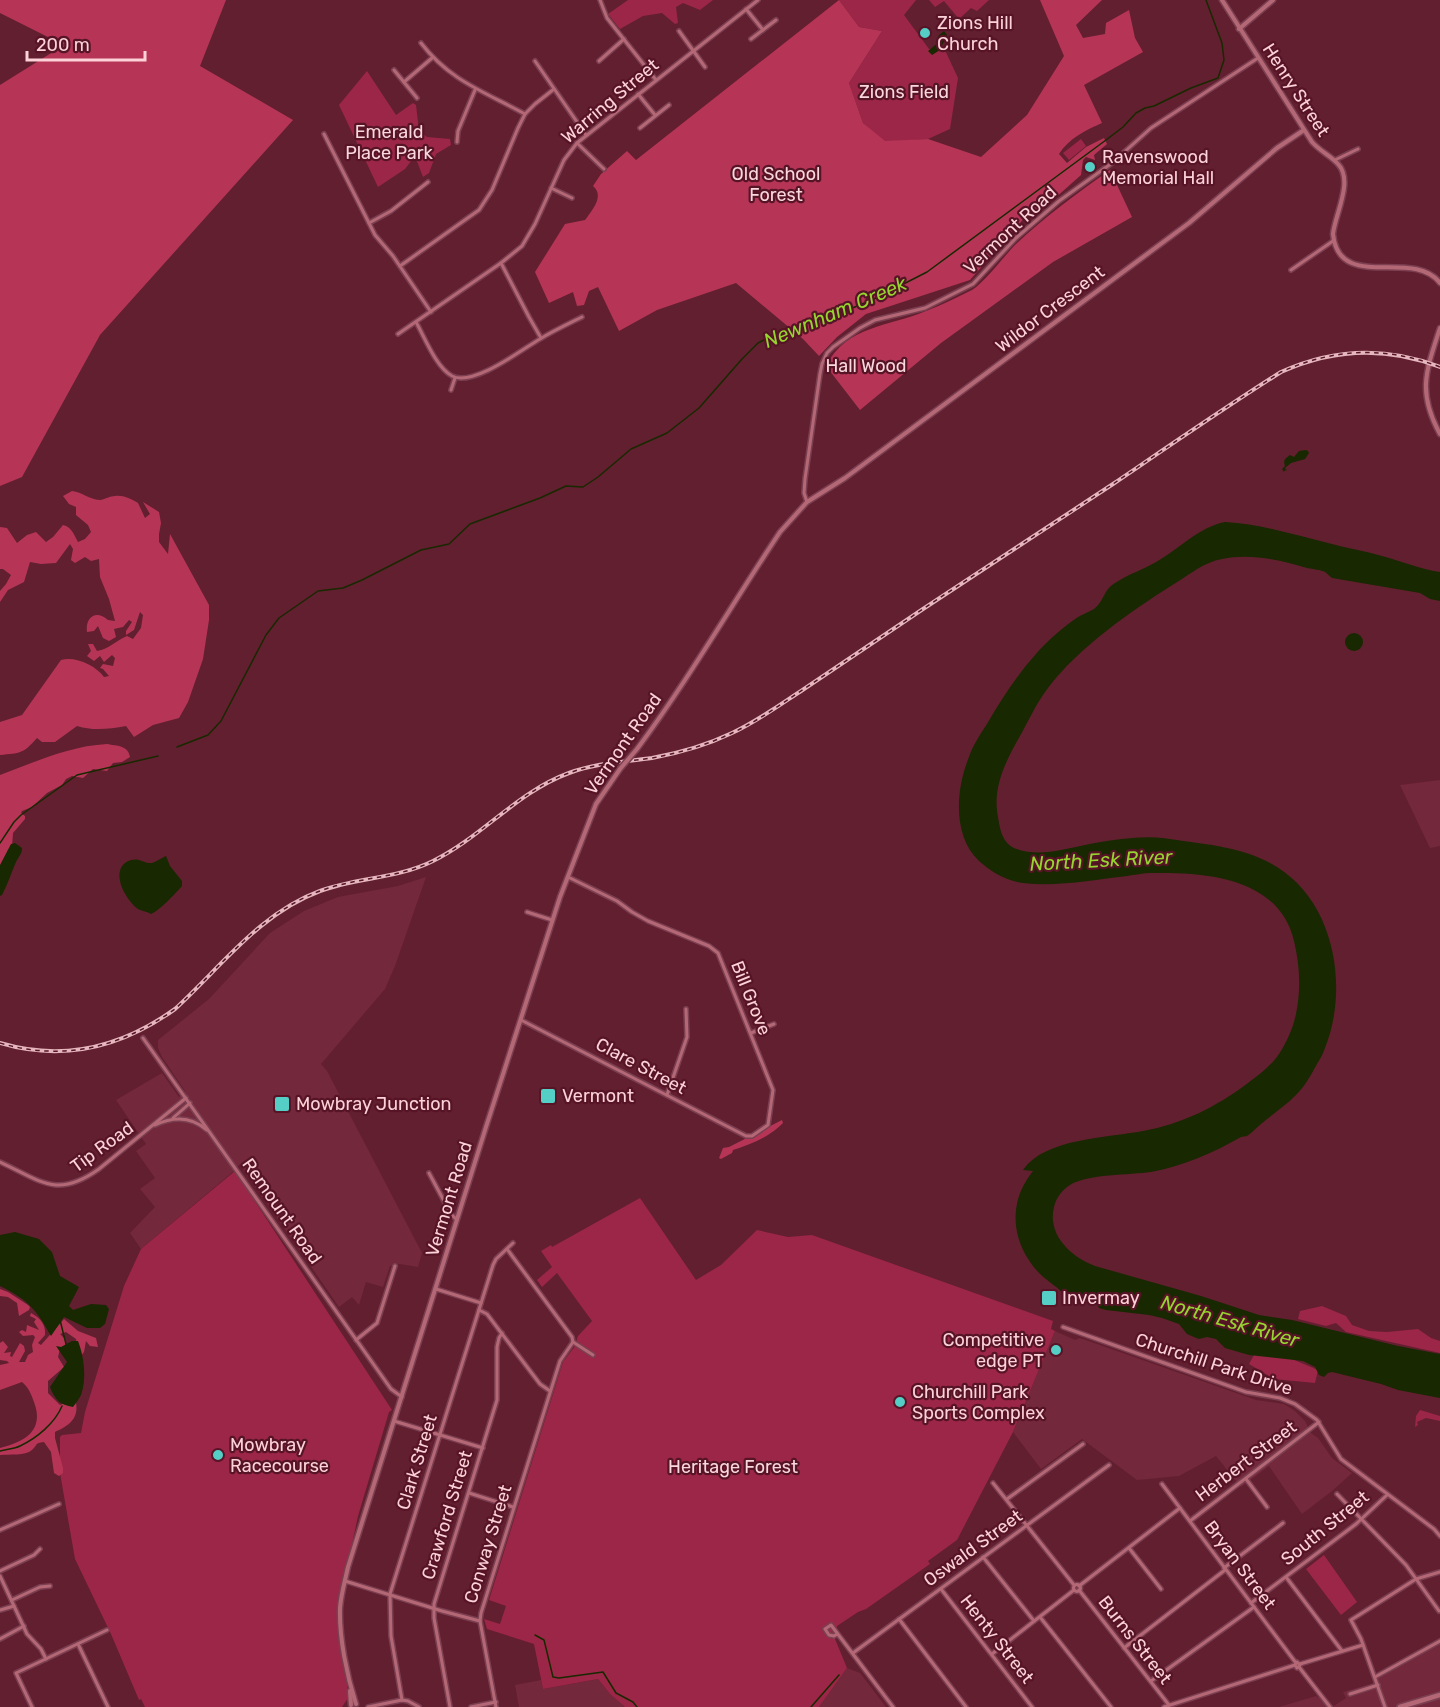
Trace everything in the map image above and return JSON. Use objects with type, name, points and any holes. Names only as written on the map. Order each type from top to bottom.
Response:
[{"type":"main road","points":[[1400,1707],[1440,1695]]},
{"type":"street","points":[[600,0],[607,18],[656,80]]},
{"type":"street","name":"Warring Street","points":[[398,334],[522,246],[529,236],[564,160],[577,143],[758,0]]},
{"type":"street","name":"Henry Street","points":[[1222,0],[1304,130],[1318,149],[1341,166],[1345,180],[1334,226],[1333,241]]},
{"type":"street","points":[[1239,29],[1273,0]]},
{"type":"street","points":[[746,9],[763,30]]},
{"type":"street","points":[[751,39],[776,20]]},
{"type":"street","points":[[679,31],[705,67]]},
{"type":"street","points":[[599,61],[624,39]]},
{"type":"street","points":[[421,43],[432,58],[450,74],[476,90],[525,114]]},
{"type":"street","name":"Vermont Road","points":[[354,1706],[340,1620],[345,1581],[567,876],[596,804],[687,677],[780,532],[807,502],[804,494],[805,479],[820,374],[825,358],[833,347],[875,320],[925,308],[973,284],[1016,238],[1059,201],[1112,163],[1151,128],[1258,57]]},
{"type":"street","points":[[404,82],[432,58]]},
{"type":"street","points":[[535,61],[586,135]]},
{"type":"street","points":[[394,70],[417,98]]},
{"type":"street","points":[[400,266],[479,210],[492,190],[525,114],[554,89]]},
{"type":"street","points":[[457,142],[458,131],[476,90]]},
{"type":"street","points":[[638,94],[655,116]]},
{"type":"street","points":[[640,128],[669,105]]},
{"type":"street","name":"Wildor Crescent","points":[[807,502],[845,477],[1189,223],[1277,148],[1304,130]]},
{"type":"street","points":[[324,134],[375,235],[400,266],[431,312]]},
{"type":"street","points":[[577,143],[604,169]]},
{"type":"street","name":"Henry Street","points":[[1335,160],[1358,148]]},
{"type":"street","points":[[369,224],[391,211],[428,182]]},
{"type":"street","points":[[551,188],[572,198]]},
{"type":"street","points":[[1291,270],[1333,241],[1339,252],[1352,263],[1367,267],[1422,269],[1433,275],[1440,283]]},
{"type":"street","points":[[501,263],[541,338]]},
{"type":"street","points":[[416,322],[444,370],[455,378],[467,378],[503,362],[541,338],[582,317]]},
{"type":"street","points":[[1440,328],[1428,366],[1425,390],[1428,408],[1440,434]]},
{"type":"street","points":[[451,390],[455,378]]},
{"type":"street","name":"Bill Grove","points":[[567,876],[617,901],[648,921],[714,949],[721,959],[771,1084],[773,1095],[768,1125],[749,1137]]},
{"type":"street","points":[[527,912],[552,920]]},
{"type":"street","points":[[667,1095],[687,1037],[686,1009]]},
{"type":"street","name":"Clare Street","points":[[521,1020],[749,1137]]},
{"type":"street","points":[[751,1033],[774,1024]]},
{"type":"street","name":"Remount Road","points":[[143,1038],[391,1389],[402,1397]]},
{"type":"street","name":"Tip Road","points":[[0,1162],[39,1182],[66,1186],[88,1177],[186,1098]]},
{"type":"street","name":"Tip Road","points":[[151,1127],[173,1118],[190,1103]]},
{"type":"street","points":[[169,1112],[173,1118],[192,1121],[212,1134]]},
{"type":"street","points":[[429,1173],[451,1214],[457,1220]]},
{"type":"street","name":"Clark Street","points":[[402,1700],[391,1636],[390,1594],[494,1261],[513,1243]]},
{"type":"street","points":[[507,1249],[572,1336],[573,1342],[592,1355]]},
{"type":"street","points":[[356,1340],[377,1323],[395,1266]]},
{"type":"street","points":[[436,1289],[481,1303]]},
{"type":"street","points":[[479,1310],[487,1314],[540,1384],[550,1391]]},
{"type":"street","name":"Churchill Park Drive","points":[[1063,1327],[1246,1392],[1285,1400],[1319,1422]]},
{"type":"street","name":"Crawford Street","points":[[450,1707],[434,1608],[497,1400],[497,1347],[502,1333]]},
{"type":"street","name":"Conway Street","points":[[496,1705],[480,1621],[482,1610],[561,1358],[573,1342]]},
{"type":"street","points":[[394,1420],[483,1448]]},
{"type":"street","points":[[1319,1422],[1341,1459],[1434,1529],[1440,1536]]},
{"type":"street","name":"Herbert Street","points":[[1190,1521],[1319,1422]]},
{"type":"street","points":[[1007,1499],[1083,1444]]},
{"type":"street","name":"Oswald Street","points":[[853,1653],[1109,1465]]},
{"type":"street","points":[[1246,1479],[1268,1507]]},
{"type":"street","name":"Burns Street","points":[[993,1483],[1169,1706]]},
{"type":"street","name":"Bryan Street","points":[[1162,1484],[1330,1707]]},
{"type":"street","points":[[469,1493],[514,1507]]},
{"type":"street","points":[[1337,1494],[1406,1565],[1439,1611]]},
{"type":"street","name":"South Street","points":[[1151,1682],[1361,1519],[1387,1495]]},
{"type":"street","points":[[0,1530],[59,1504]]},
{"type":"street","name":"Herbert Street","points":[[992,1654],[1180,1508]]},
{"type":"street","points":[[1124,1648],[1283,1523]]},
{"type":"street","points":[[1128,1548],[1161,1589]]},
{"type":"street","points":[[40,1549],[34,1555],[0,1573],[27,1634],[41,1648],[46,1659]]},
{"type":"street","points":[[983,1557],[1034,1621]]},
{"type":"street","points":[[1385,1707],[1363,1645],[1351,1620],[1416,1580],[1440,1572]]},
{"type":"street","points":[[1286,1577],[1342,1651]]},
{"type":"street","points":[[345,1581],[480,1621]]},
{"type":"street","points":[[12,1600],[40,1587],[50,1586]]},
{"type":"street","name":"Henty Street","points":[[941,1588],[1032,1707]]},
{"type":"street","points":[[0,1610],[14,1606]]},
{"type":"street","points":[[1040,1617],[1111,1707]]},
{"type":"street","points":[[899,1619],[966,1707]]},
{"type":"street","points":[[837,1634],[829,1635],[825,1629],[831,1625],[893,1707]]},
{"type":"street","points":[[0,1639],[24,1626]]},
{"type":"street","points":[[32,1707],[16,1673],[106,1630]]},
{"type":"street","points":[[1375,1677],[1440,1641]]},
{"type":"street","points":[[78,1644],[108,1707]]},
{"type":"street","points":[[1164,1707],[1363,1645]]},
{"type":"street","points":[[1350,1694],[1378,1685]]},
{"type":"street","points":[[368,1707],[402,1700],[419,1707]]},
{"type":"street","points":[[471,1707],[496,1705]]},
{"type":"shaded area","points":[[1440,780],[1440,846],[1430,848],[1400,785]]},
{"type":"shaded area","points":[[426,877],[385,989],[321,1064],[327,1071],[422,1253],[418,1267],[400,1264],[390,1266],[383,1287],[366,1282],[359,1305],[352,1297],[339,1307],[240,1164],[141,1249],[130,1233],[155,1207],[140,1189],[155,1178],[136,1151],[146,1144],[116,1100],[162,1073],[179,1097],[185,1091],[162,1057],[158,1048],[158,1040],[209,999],[270,933],[304,911],[338,897],[398,886]]},
{"type":"shaded area","points":[[1055,1331],[1075,1340],[1080,1338],[1256,1400],[1284,1404],[1305,1421],[1311,1433],[1318,1438],[1332,1458],[1352,1473],[1302,1514],[1269,1466],[1241,1487],[1216,1456],[1179,1476],[1137,1480],[1082,1439],[1041,1469],[1013,1432]]},
{"type":"shaded area","points":[[1440,1638],[1440,1707],[1279,1707],[1316,1696],[1334,1706],[1346,1698],[1343,1692],[1374,1683],[1377,1674]]},
{"type":"shaded area","points":[[847,1668],[860,1673],[886,1707],[819,1707]]},
{"type":"shaded area","points":[[598,1679],[625,1707],[519,1707],[515,1685],[541,1680],[543,1689]]},
{"type":"green space","points":[[0,0],[226,0],[200,66],[293,120],[100,335],[22,477],[0,486],[0,85],[64,45],[0,13]]},
{"type":"green space","points":[[628,0],[713,0],[700,10],[683,3],[676,7],[678,23],[675,24],[662,13],[643,16],[620,29],[608,14]]},
{"type":"green space","name":"Zions Field","points":[[839,0],[916,0],[904,15],[929,49],[944,48],[958,78],[950,129],[928,139],[884,142],[863,123],[849,83],[882,31],[859,27]]},
{"type":"green space","name":"Old School Forest","points":[[839,0],[859,27],[882,31],[849,83],[863,123],[885,141],[928,139],[981,157],[1027,115],[1064,56],[1040,0],[1102,0],[1076,25],[1083,38],[1105,34],[1106,23],[1129,10],[1135,38],[1143,52],[1084,85],[1102,123],[1073,139],[1059,154],[1067,163],[1086,147],[1104,138],[1107,144],[1094,155],[1095,160],[1086,157],[1083,160],[1081,175],[1054,199],[1026,216],[970,280],[866,314],[837,337],[819,356],[803,339],[736,283],[657,310],[619,331],[598,287],[589,291],[584,305],[577,306],[573,292],[549,303],[535,272],[565,224],[585,220],[591,212],[598,199],[593,186],[601,174],[627,151],[636,160]]},
{"type":"green space","points":[[929,0],[989,0],[977,11],[971,8],[959,19],[944,1],[935,7]]},
{"type":"green space","name":"Emerald Place Park","points":[[367,71],[396,115],[413,103],[416,105],[419,131],[427,137],[450,139],[451,145],[436,154],[429,173],[423,177],[415,156],[405,169],[378,187],[339,105]]},
{"type":"green space","points":[[1081,139],[1086,146],[1069,160],[1063,153]]},
{"type":"green space","name":"Hall Wood","points":[[1110,170],[1132,217],[1053,262],[941,343],[860,410],[826,366],[845,342],[870,329],[926,311],[972,290],[1027,234]]},
{"type":"green space","points":[[72,491],[97,500],[115,496],[127,498],[138,503],[145,518],[150,514],[143,502],[159,512],[161,523],[159,542],[168,554],[170,534],[209,605],[203,659],[188,702],[179,718],[153,725],[134,737],[126,726],[89,729],[77,726],[55,742],[42,742],[37,738],[21,752],[0,755],[0,722],[22,715],[61,660],[72,659],[84,662],[104,677],[109,676],[100,668],[103,664],[113,666],[115,658],[112,655],[104,662],[100,656],[94,661],[87,656],[91,651],[88,644],[93,644],[97,651],[101,650],[127,636],[133,639],[141,628],[143,615],[140,612],[134,630],[126,635],[132,622],[129,620],[123,627],[114,629],[116,637],[109,641],[103,638],[98,626],[94,631],[87,632],[88,622],[92,616],[99,615],[115,621],[100,577],[99,559],[91,561],[85,557],[75,563],[71,560],[73,549],[70,544],[56,563],[30,562],[24,582],[8,590],[0,602],[0,591],[11,575],[0,569],[0,527],[7,528],[17,543],[27,535],[36,532],[46,542],[63,525],[71,529],[78,542],[85,539],[91,532],[88,525],[76,515],[76,507],[69,504],[63,496]]},
{"type":"green space","points":[[107,744],[124,748],[130,757],[122,762],[113,763],[107,771],[93,769],[83,778],[72,776],[66,779],[62,785],[47,793],[32,807],[22,811],[25,819],[13,833],[12,846],[0,868],[0,775],[66,751]]},
{"type":"green space","points":[[782,1120],[783,1123],[778,1128],[766,1136],[719,1158],[723,1148]]},
{"type":"green space","name":"Mowbray Racecourse","points":[[235,1171],[392,1410],[389,1412],[358,1516],[339,1605],[340,1642],[348,1698],[342,1707],[145,1707],[141,1699],[139,1700],[75,1559],[60,1473],[60,1437],[81,1433],[85,1412],[124,1286],[141,1249]]},
{"type":"green space","name":"Heritage Forest","points":[[640,1198],[696,1280],[721,1265],[757,1230],[788,1237],[812,1235],[1053,1321],[1051,1329],[1055,1331],[1013,1432],[957,1540],[928,1561],[930,1564],[866,1609],[837,1626],[835,1639],[847,1668],[819,1707],[625,1707],[598,1679],[543,1689],[534,1644],[487,1629],[484,1619],[500,1624],[506,1606],[489,1600],[563,1362],[575,1346],[578,1336],[592,1321],[557,1273],[542,1287],[537,1280],[552,1267],[541,1251]]},
{"type":"green space","points":[[0,1289],[28,1305],[29,1310],[19,1316],[17,1303],[8,1297],[0,1296]]},
{"type":"green space","points":[[1322,1306],[1346,1316],[1352,1325],[1369,1331],[1418,1329],[1440,1341],[1440,1353],[1346,1332],[1336,1323],[1326,1326],[1298,1319],[1300,1311]]},
{"type":"green space","points":[[31,1313],[40,1319],[44,1328],[45,1335],[38,1343],[41,1345],[64,1319],[78,1331],[96,1338],[98,1347],[90,1346],[86,1341],[81,1356],[78,1354],[76,1339],[66,1332],[60,1334],[66,1340],[65,1347],[60,1349],[58,1357],[64,1367],[48,1381],[48,1393],[60,1405],[70,1401],[76,1403],[76,1413],[72,1421],[55,1432],[63,1468],[63,1473],[59,1476],[54,1473],[51,1452],[44,1442],[25,1453],[0,1455],[0,1448],[30,1434],[37,1421],[33,1399],[22,1382],[0,1390],[0,1365],[9,1363],[0,1360],[0,1343],[3,1341],[8,1347],[4,1353],[11,1352],[12,1357],[20,1343],[24,1346],[25,1351],[19,1362],[25,1362],[28,1355],[33,1352],[32,1345],[35,1337],[33,1335],[23,1336],[19,1332],[22,1330],[26,1332],[27,1325],[39,1330],[34,1322],[36,1319],[30,1316]]},
{"type":"green space","points":[[1255,1353],[1292,1359],[1318,1370],[1315,1383],[1274,1379],[1249,1364]]},
{"type":"green space","points":[[1420,1410],[1440,1416],[1440,1421],[1426,1418],[1417,1422],[1418,1425],[1415,1427],[1416,1416]]},
{"type":"green space","points":[[1324,1555],[1357,1602],[1341,1615],[1306,1569]]},
{"type":"water","points":[[944,31],[947,35],[940,50],[932,55],[928,51],[940,41],[938,36]]},
{"type":"water","points":[[1306,450],[1309,453],[1305,459],[1291,463],[1284,472],[1282,469],[1286,458],[1290,455],[1294,457],[1299,451]]},
{"type":"water","name":"North Esk River","points":[[1225,522],[1277,530],[1440,572],[1440,601],[1430,599],[1420,593],[1332,578],[1323,571],[1276,560],[1233,557],[1215,561],[1197,569],[1106,631],[1060,673],[1040,699],[1010,755],[999,785],[997,806],[999,822],[1002,835],[1010,845],[1023,851],[1044,852],[1112,840],[1154,837],[1222,847],[1251,854],[1277,867],[1297,883],[1312,902],[1324,924],[1332,948],[1336,974],[1336,999],[1325,1048],[1308,1080],[1292,1099],[1247,1136],[1198,1158],[1151,1172],[1098,1177],[1070,1185],[1060,1194],[1055,1204],[1054,1227],[1063,1244],[1070,1251],[1095,1266],[1259,1315],[1292,1320],[1440,1354],[1440,1398],[1398,1390],[1332,1372],[1324,1377],[1319,1375],[1315,1367],[1303,1361],[1249,1355],[1225,1348],[1216,1339],[1194,1337],[1187,1334],[1179,1324],[1162,1318],[1099,1308],[1092,1296],[1079,1294],[1067,1298],[1039,1273],[1023,1249],[1018,1236],[1016,1209],[1019,1196],[1033,1171],[1023,1170],[1033,1159],[1061,1145],[1157,1128],[1211,1107],[1248,1083],[1273,1062],[1285,1045],[1295,1019],[1299,978],[1294,941],[1286,920],[1273,903],[1256,891],[1216,877],[1172,873],[1145,873],[1062,884],[1017,882],[989,869],[970,851],[964,839],[959,811],[961,783],[977,740],[1022,670],[1036,654],[1067,625],[1094,609],[1112,585],[1155,563],[1199,532]]},
{"type":"water","points":[[1354,633],[1360,636],[1363,642],[1360,648],[1354,651],[1348,648],[1345,642],[1348,636]]},
{"type":"water","points":[[15,843],[22,848],[21,852],[0,896],[0,865],[11,844]]},
{"type":"water","points":[[166,856],[170,866],[182,881],[182,886],[167,902],[151,914],[138,909],[124,891],[119,876],[120,869],[131,860],[151,863]]},
{"type":"water","points":[[15,1232],[39,1239],[52,1252],[60,1276],[79,1287],[69,1306],[73,1310],[91,1304],[106,1305],[109,1309],[105,1324],[100,1328],[87,1328],[64,1317],[51,1336],[30,1306],[0,1286],[0,1235]]},
{"type":"water","points":[[72,1341],[78,1341],[84,1375],[81,1395],[73,1407],[58,1401],[50,1387],[67,1362],[56,1346],[61,1347]]},
{"type":"waterway","name":"Newnham Creek","points":[[177,747],[208,735],[221,721],[266,635],[279,618],[318,591],[343,588],[421,550],[449,544],[470,524],[566,486],[583,487],[631,449],[667,433],[699,408],[758,343],[779,332],[843,312],[927,272],[1106,140],[1136,113],[1218,78],[1224,60],[1222,43],[1206,0]]},
{"type":"waterway","name":"Newnham Creek","points":[[0,843],[21,815],[77,775],[158,756]]},
{"type":"waterway","name":"Newnham Creek","points":[[60,1320],[66,1344]]},
{"type":"waterway","name":"Newnham Creek","points":[[0,1451],[15,1448],[33,1439],[50,1424],[62,1406]]},
{"type":"waterway","points":[[535,1635],[544,1640],[553,1677],[603,1672],[616,1693],[633,1702],[637,1707]]},
{"type":"waterway","points":[[811,1707],[839,1675]]},
{"type":"railway","points":[[0,1043],[24,1049],[70,1051],[92,1047],[134,1033],[175,1009],[242,942],[278,913],[298,901],[334,886],[391,875],[433,861],[468,840],[533,791],[569,773],[599,765],[652,758],[683,751],[742,728],[1281,372],[1321,358],[1360,353],[1400,356],[1440,367]]},
{"type":"place","name":"Zions Hill Church","points":[[925,33]]},
{"type":"place","name":"Ravenswood Memorial Hall","points":[[1090,167]]},
{"type":"place","name":"Vermont","points":[[548,1096]]},
{"type":"place","name":"Mowbray Junction","points":[[282,1104]]},
{"type":"place","name":"Invermay","points":[[1049,1298]]},
{"type":"place","name":"Competitive edge PT","points":[[1056,1350]]},
{"type":"place","name":"Churchill Park Sports Complex","points":[[900,1402]]},
{"type":"place","name":"Mowbray Racecourse","points":[[218,1455]]}]
